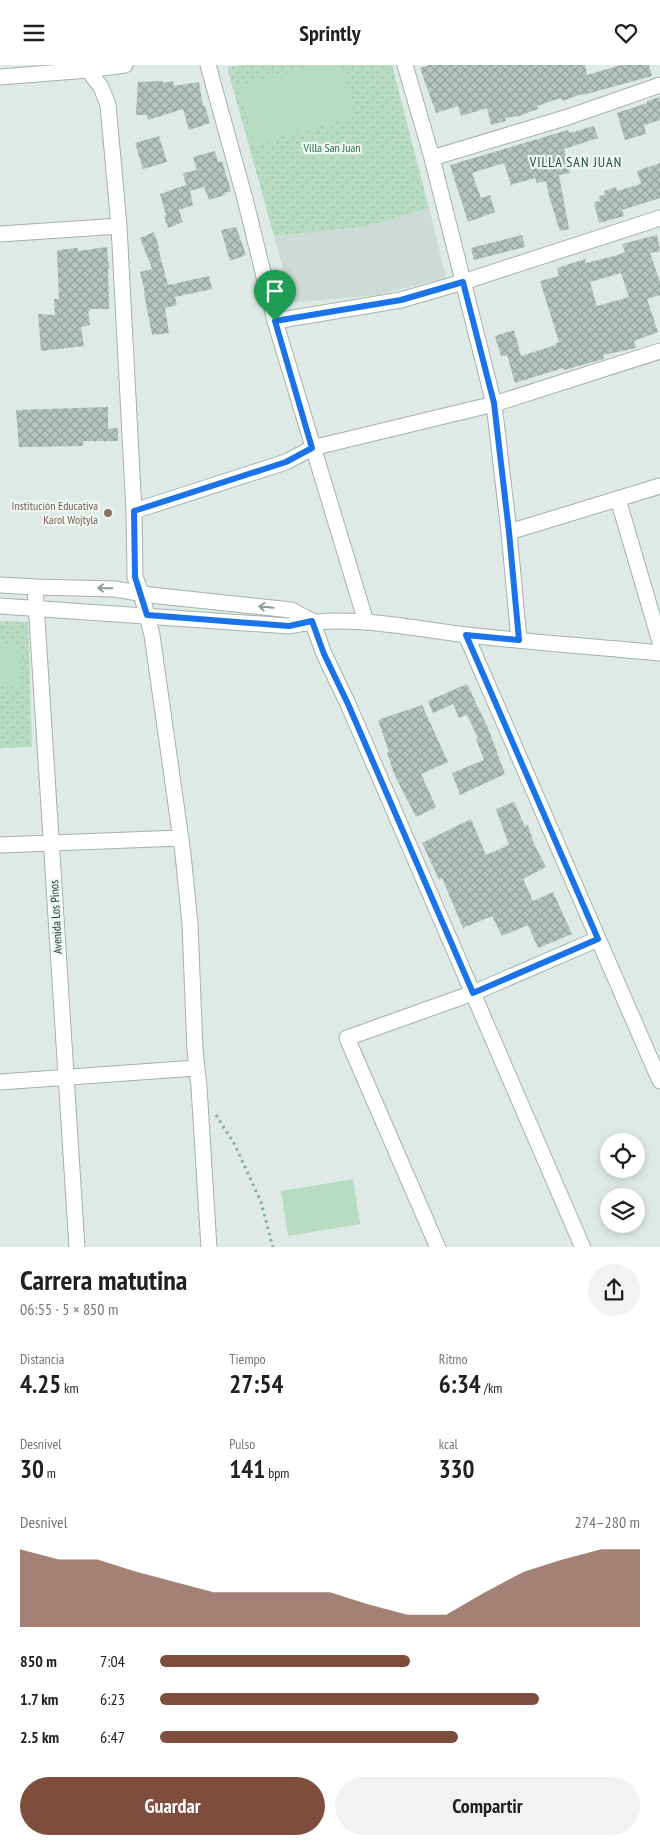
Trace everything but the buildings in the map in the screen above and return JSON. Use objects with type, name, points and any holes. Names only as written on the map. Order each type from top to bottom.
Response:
[{"type":"street","points":[[0,77],[86,67],[125,65]]},
{"type":"street","points":[[208,65],[245,199],[275,321],[366,622]]},
{"type":"street","points":[[406,65],[432,158],[494,403],[519,640]]},
{"type":"street","points":[[86,67],[101,87],[108,105],[119,226],[134,511],[135,577],[152,635],[181,838],[190,924],[196,1068],[209,1247]]},
{"type":"street","points":[[432,158],[577,114],[660,85]]},
{"type":"street","points":[[275,321],[401,300],[463,282],[660,218]]},
{"type":"street","points":[[0,234],[119,226]]},
{"type":"street","points":[[134,511],[286,462],[312,448],[494,403],[660,351]]},
{"type":"street","points":[[509,532],[660,486]]},
{"type":"street","points":[[618,499],[660,642]]},
{"type":"street","points":[[0,585],[115,589],[291,610],[312,621],[324,654],[348,704],[583,1247]]},
{"type":"street","name":"Avenida Los Pinos","points":[[35,587],[77,1247]]},
{"type":"street","points":[[0,606],[289,626],[312,621],[366,622],[466,635],[660,653]]},
{"type":"street","points":[[466,635],[660,1081]]},
{"type":"street","points":[[0,845],[181,838]]},
{"type":"street","points":[[438,1247],[347,1038],[473,993],[598,939]]},
{"type":"street","points":[[0,1082],[196,1068]]},
{"type":"path","points":[[214,1111],[235,1145],[261,1202],[273,1247]]},
{"type":"shaded area","points":[[429,208],[446,278],[377,295],[293,303],[274,236],[364,227]]},
{"type":"green space","name":"Villa San Juan","points":[[243,65],[392,65],[429,208],[364,227],[274,236],[227,67]]},
{"type":"green space","points":[[317,65],[341,65],[355,117],[255,144],[239,86]]},
{"type":"green space","points":[[0,621],[28,622],[32,747],[0,748]]},
{"type":"green space","points":[[17,643],[19,683],[0,684],[0,644]]},
{"type":"green space","points":[[353,1179],[360,1224],[288,1236],[281,1191]]},
{"type":"place","name":"Institución Educativa Karol Wojtyla","points":[[108,513]]},
{"type":"district","name":"VILLA SAN JUAN","points":[[576,162]]},
{"type":"route","points":[[463,282],[494,403],[519,640],[466,635],[598,939],[473,993],[348,704],[324,654],[312,621],[289,626],[147,615],[135,577],[134,511],[286,462],[312,448],[275,321],[401,300],[463,282]]}]
